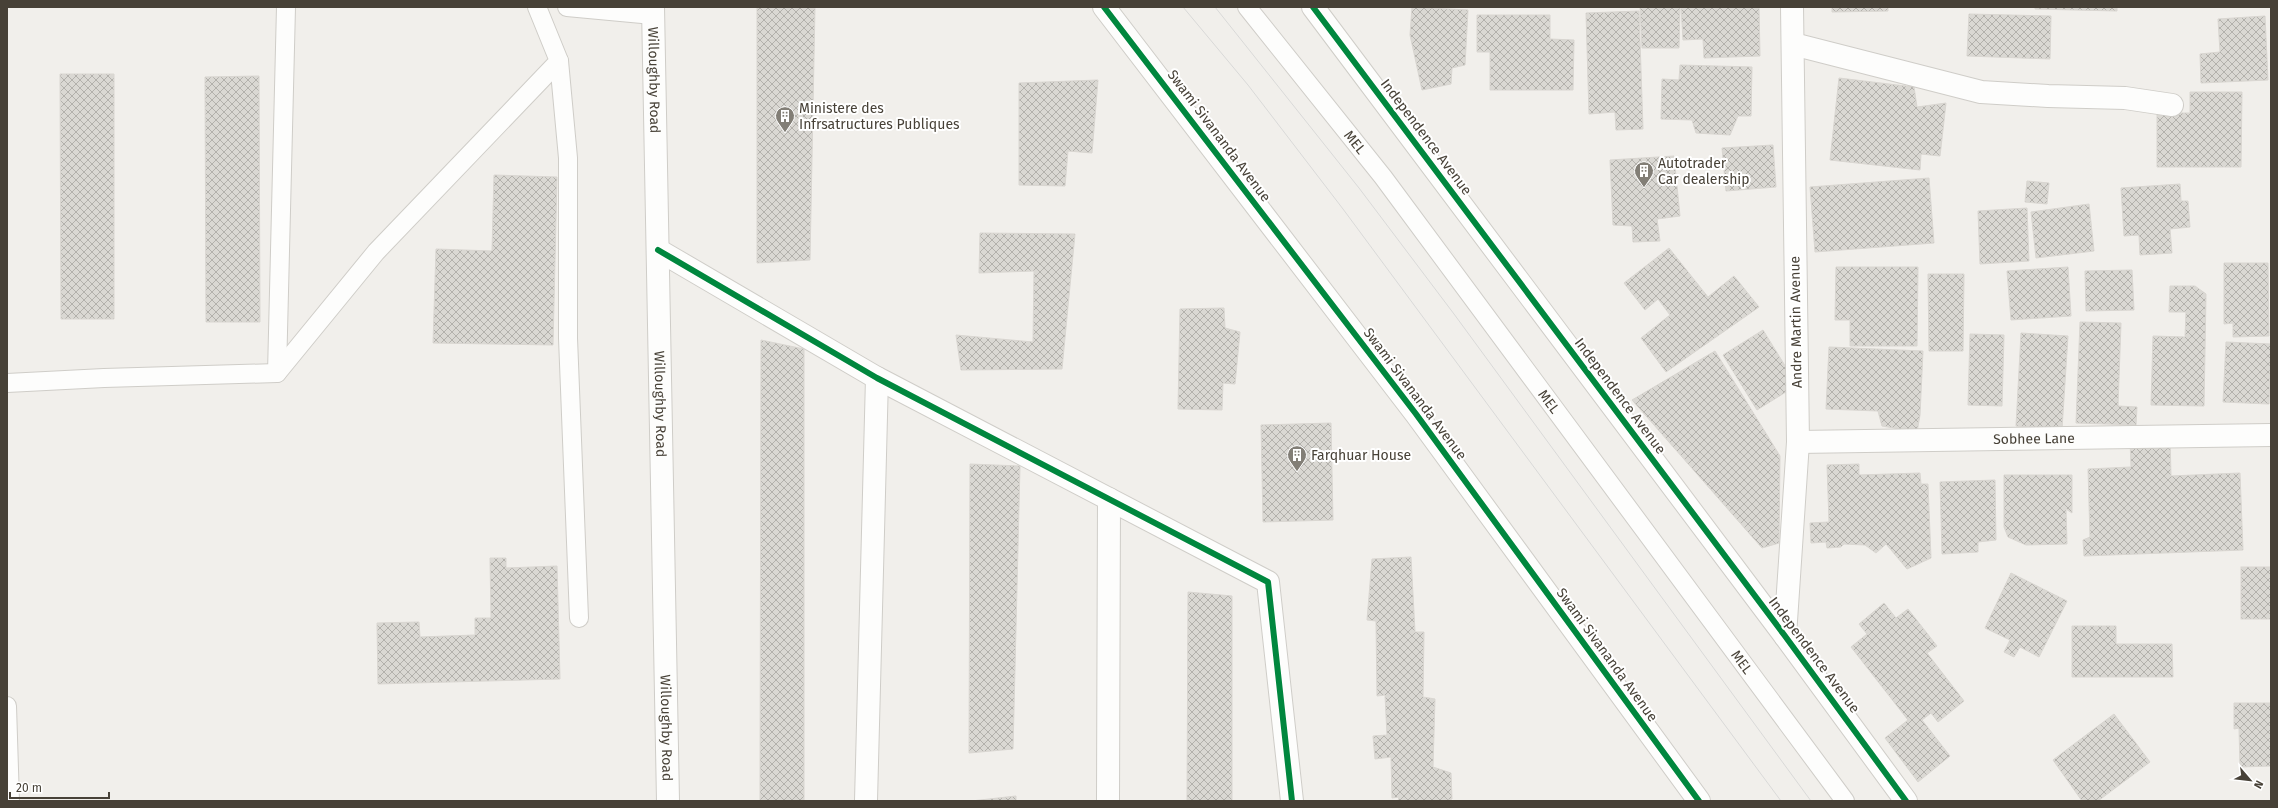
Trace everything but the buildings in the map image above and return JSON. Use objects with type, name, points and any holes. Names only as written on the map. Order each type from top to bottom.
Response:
[{"type":"street","name":"Swami Sivananda Avenue","points":[[1104,7],[1411,408],[1699,801]]},
{"type":"street","name":"Independence Avenue","points":[[1313,7],[1785,636],[1906,801]]},
{"type":"street","name":"Andre Martin Avenue","points":[[1785,636],[1798,442],[1792,7]]},
{"type":"street","name":"Willoughby Road","points":[[653,11],[668,801]]},
{"type":"street","points":[[1793,44],[1981,92],[2048,96],[2125,98],[2172,105]]},
{"type":"street","points":[[658,250],[877,378],[1268,582],[1292,801]]},
{"type":"street","points":[[866,801],[877,378]]},
{"type":"street","name":"Sobhee Lane","points":[[1798,442],[2271,435]]},
{"type":"street","points":[[1108,801],[1109,499]]},
{"type":"lane","points":[[278,373],[286,7]]},
{"type":"lane","points":[[537,7],[559,61],[568,158],[568,338],[579,618]]},
{"type":"lane","points":[[567,7],[653,11]]},
{"type":"lane","name":"MEL","points":[[1247,7],[1388,183],[1845,801]]},
{"type":"lane","points":[[7,383],[104,378],[278,373],[376,252],[559,61]]},
{"type":"lane","points":[[7,706],[10,801]]},
{"type":"tram line","points":[[1183,7],[1248,85],[1343,209],[1781,801]]},
{"type":"tram line","points":[[1215,7],[1359,188],[1454,314],[1811,801]]},
{"type":"cycle path","points":[[1104,7],[1416,414],[1699,801]]},
{"type":"cycle path","points":[[1313,7],[1785,636],[1906,801]]},
{"type":"cycle path","points":[[658,250],[877,378],[1268,582],[1292,801]]},
{"type":"place","name":"Ministere des Infrsatructures Publiques","points":[[785,133]]},
{"type":"place","name":"Autotrader Car dealership","points":[[1644,188]]},
{"type":"place","name":"Farqhuar House","points":[[1297,472]]}]
